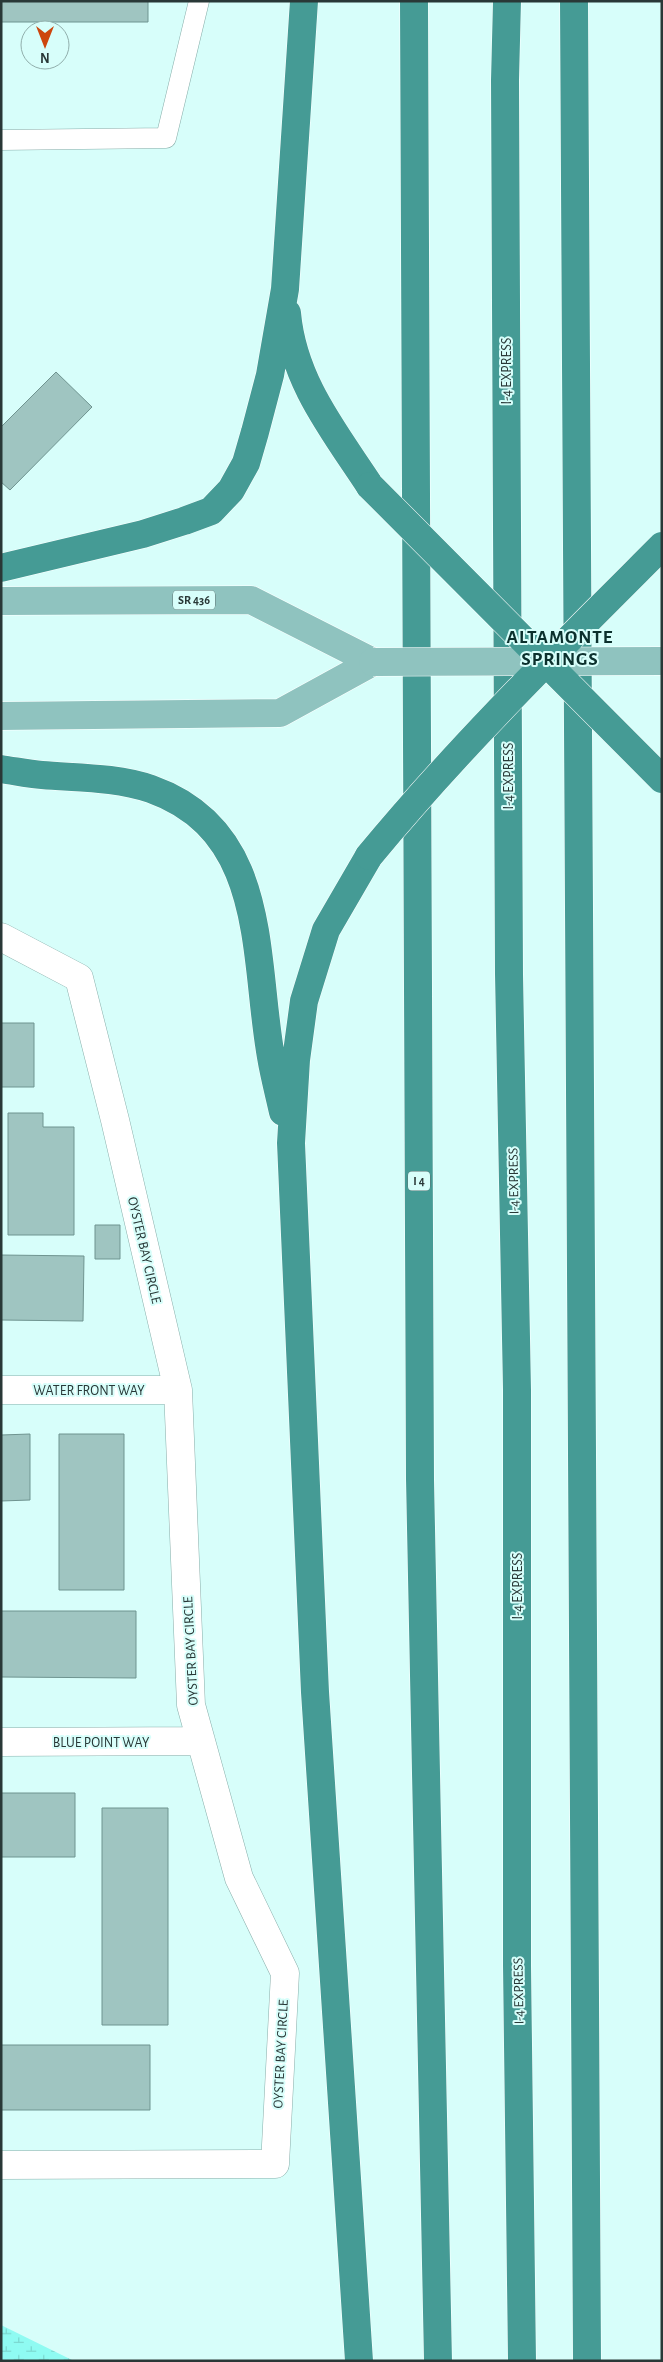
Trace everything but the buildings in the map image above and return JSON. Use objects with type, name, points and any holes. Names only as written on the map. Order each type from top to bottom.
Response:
[{"type":"highway","points":[[1,568],[143,534],[211,511],[231,490],[246,463],[270,375],[285,289],[304,1]]},
{"type":"highway","name":"I 4","points":[[414,1],[420,1479],[438,2361]]},
{"type":"highway","name":"I-4 EXPRESS","points":[[507,1],[505,90],[509,944],[517,1390],[517,1965],[522,2361]]},
{"type":"highway","points":[[574,1],[582,1077],[584,2089],[587,2361]]},
{"type":"highway","points":[[285,289],[289,337],[313,400],[370,486],[662,779]]},
{"type":"highway","points":[[358,2361],[316,1702],[291,1143],[296,1060],[304,1001],[326,930],[369,856],[396,824],[545,663],[662,546]]},
{"type":"highway","points":[[1,770],[42,775],[84,777],[150,789],[194,811],[218,834],[240,872],[252,919],[262,974],[271,1057],[291,1143]]},
{"type":"main road","name":"SR 436","points":[[1,601],[251,600],[373,662],[545,663],[662,661]]},
{"type":"main road","name":"SR 436","points":[[1,716],[280,713],[373,662]]},
{"type":"street","name":"OYSTER BAY CIRCLE","points":[[1,936],[79,978],[115,1120],[178,1390],[191,1705],[239,1878],[285,1973],[275,2164],[1,2165]]},
{"type":"street","name":"WATER FRONT WAY","points":[[1,1390],[178,1390]]},
{"type":"street","name":"BLUE POINT WAY","points":[[1,1742],[201,1741]]},
{"type":"lane","points":[[1,140],[166,138],[199,1]]},
{"type":"green space","points":[[1,2325],[74,2361],[1,2361]]},
{"type":"district","name":"ALTAMONTE SPRINGS","points":[[560,647]]}]
